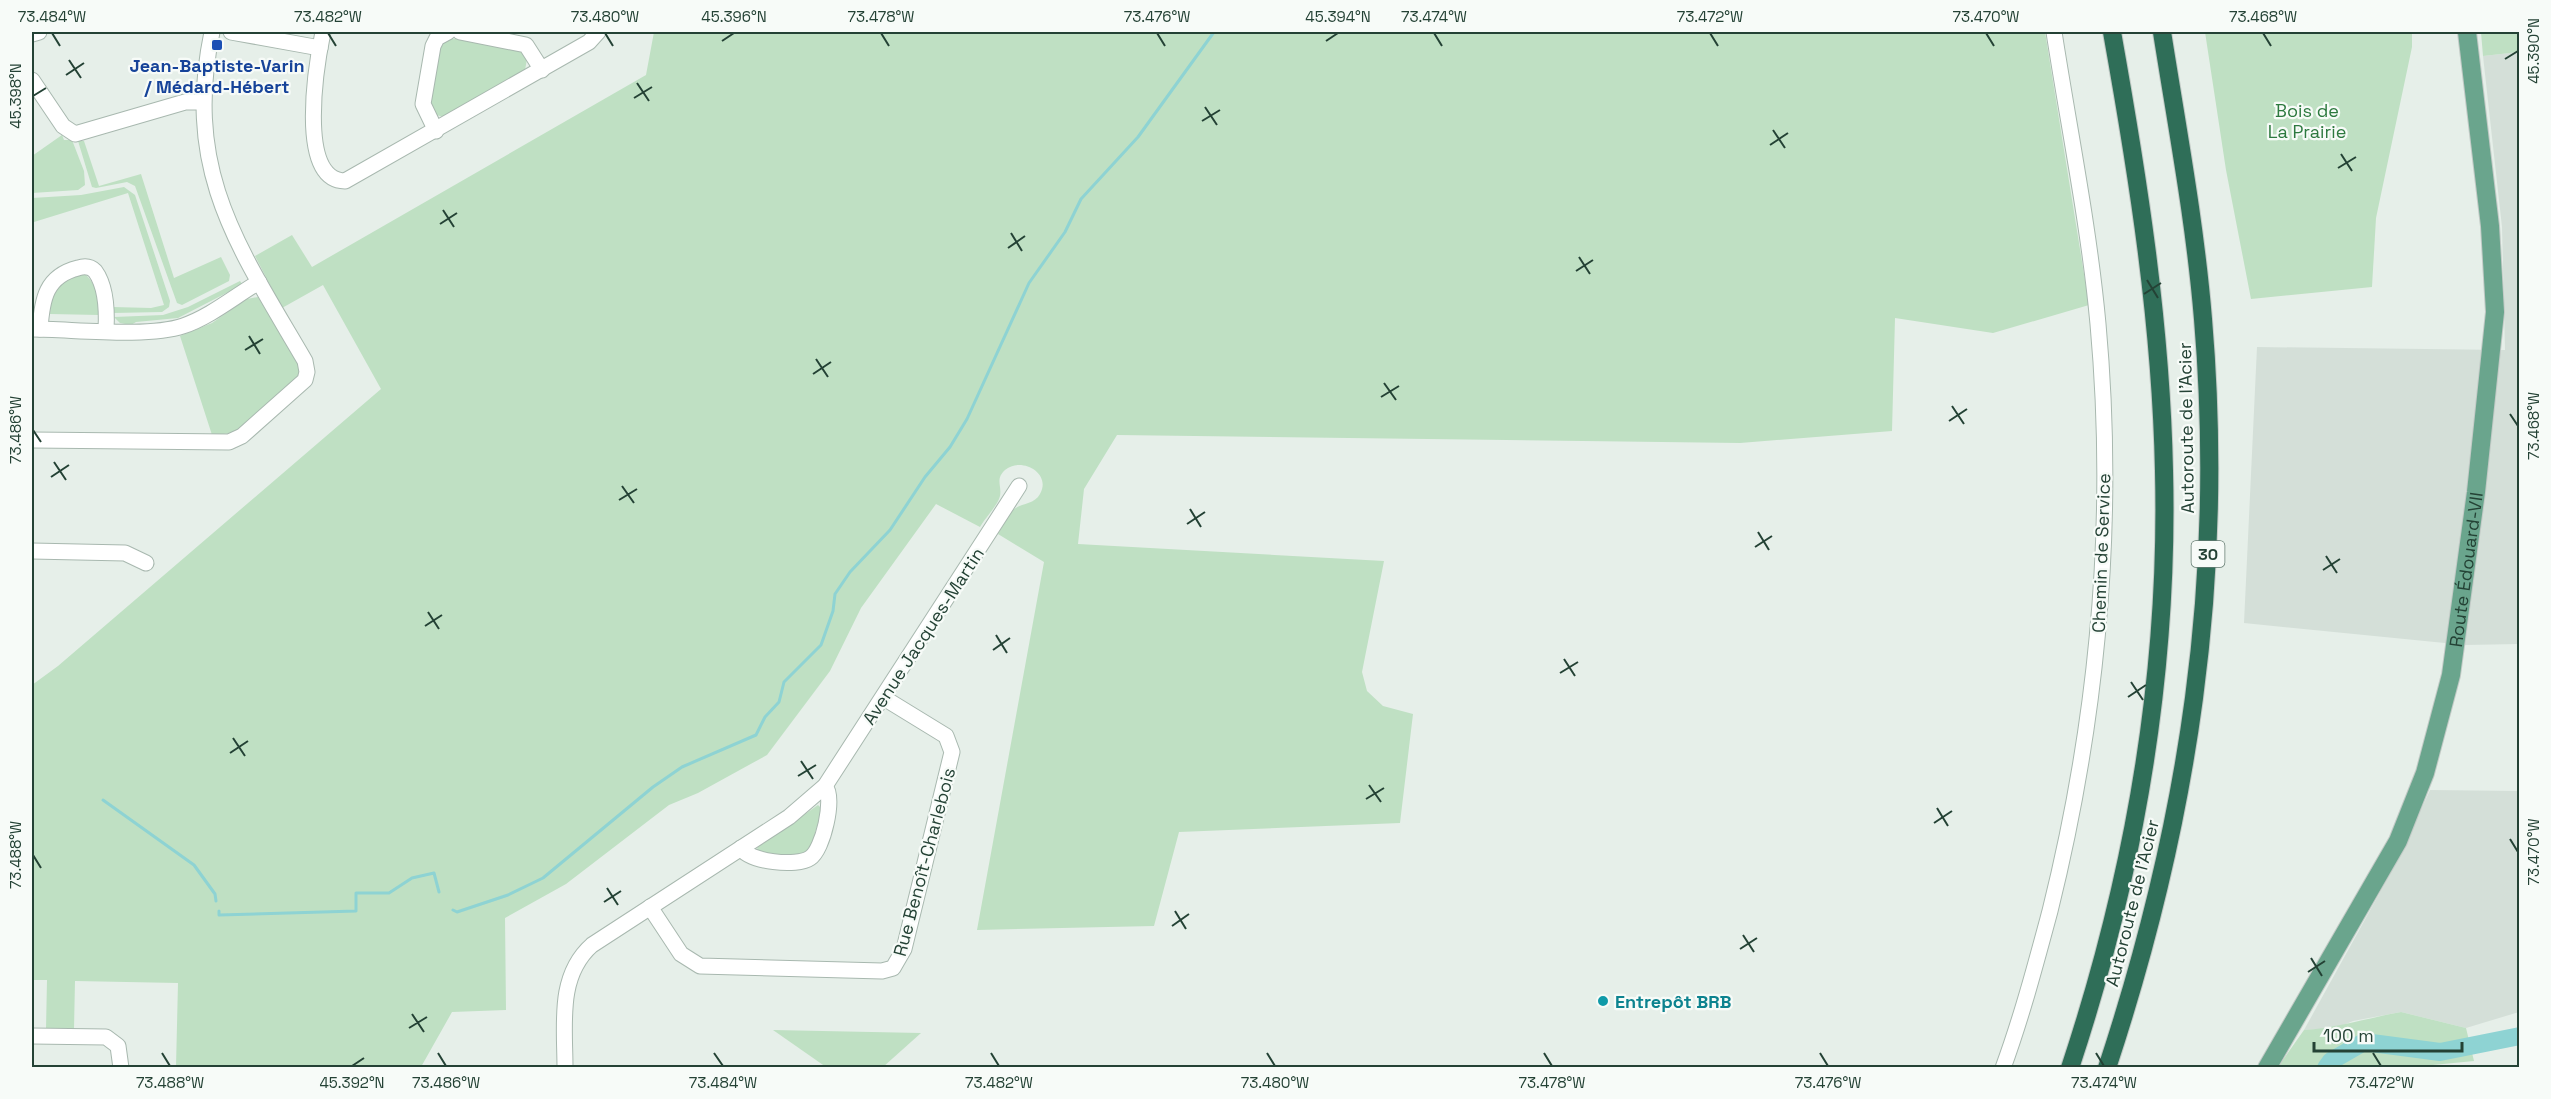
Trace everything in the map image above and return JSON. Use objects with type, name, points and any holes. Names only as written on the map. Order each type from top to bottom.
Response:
[{"type":"highway","name":"Autoroute de l'Acier","points":[[2070,1068],[2104,958],[2136,817],[2156,676],[2163,564],[2163,434],[2155,317],[2145,234],[2112,32]]},
{"type":"highway","name":"Autoroute de l'Acier","points":[[2107,1068],[2145,946],[2175,823],[2197,682],[2207,574],[2209,422],[2203,318],[2190,201],[2162,32]]},
{"type":"main road","name":"Route Édouard-VII","points":[[2267,1068],[2398,841],[2427,767],[2451,675],[2476,492],[2495,312],[2490,226],[2467,32]]},
{"type":"street","points":[[32,34],[39,32]]},
{"type":"street","points":[[32,440],[233,441],[302,385],[307,372],[305,361],[232,234],[216,191],[206,146],[203,102],[212,32]]},
{"type":"street","points":[[231,32],[320,48]]},
{"type":"street","points":[[323,32],[314,90],[313,122],[321,162],[329,176],[336,180],[350,180],[589,42],[598,32]]},
{"type":"street","points":[[436,131],[424,110],[423,99],[433,46],[437,38],[448,32]]},
{"type":"street","points":[[460,32],[526,45],[542,70]]},
{"type":"street","name":"Chemin de Service","points":[[2003,1068],[2034,970],[2074,806],[2096,666],[2104,553],[2104,430],[2098,324],[2054,32]]},
{"type":"street","points":[[32,80],[63,126],[75,134],[185,102],[203,102]]},
{"type":"street","points":[[106,330],[106,308],[92,269],[84,266],[56,276],[42,304],[36,329],[106,330],[161,330],[183,326],[259,282]]},
{"type":"street","name":"Avenue Jacques-Martin","points":[[565,1068],[566,1000],[568,980],[575,964],[592,945],[799,810],[825,786],[884,698],[1018,486]]},
{"type":"street","points":[[32,551],[125,553],[146,563]]},
{"type":"street","name":"Rue Benoît-Charlebois","points":[[650,907],[681,954],[700,966],[882,971],[893,968],[902,958],[952,752],[946,736],[884,698]]},
{"type":"street","points":[[741,848],[747,856],[757,860],[801,861],[811,858],[818,848],[829,808],[831,797],[825,786]]},
{"type":"street","points":[[32,1036],[111,1039],[120,1052],[121,1068]]},
{"type":"shaded area","points":[[2519,52],[2519,644],[2465,645],[2244,623],[2257,347],[2505,350],[2502,227],[2483,56]]},
{"type":"shaded area","points":[[2430,790],[2519,791],[2519,1012],[2466,1028],[2401,1012],[2353,1021],[2334,1029],[2304,1030],[2399,858]]},
{"type":"green space","points":[[654,32],[2045,32],[2089,305],[1993,333],[1895,318],[1892,431],[1740,443],[1117,435],[1084,489],[1078,544],[1384,561],[1362,672],[1367,691],[1383,706],[1413,714],[1400,823],[1179,832],[1154,926],[977,930],[1044,562],[998,534],[1013,510],[1037,498],[1043,486],[1038,473],[1019,465],[1012,466],[1002,473],[999,500],[980,527],[936,504],[861,608],[830,671],[767,755],[698,793],[669,805],[566,884],[505,918],[506,1010],[452,1012],[421,1067],[176,1067],[178,983],[75,981],[74,1029],[46,1029],[47,980],[32,980],[32,685],[58,666],[381,389],[323,285],[282,308],[255,256],[292,235],[312,267],[646,75]]},
{"type":"green space","name":"Bois de La Prairie","points":[[2205,32],[2412,32],[2412,47],[2376,218],[2372,287],[2251,299],[2226,170]]},
{"type":"green space","points":[[2481,32],[2519,32],[2519,52],[2483,56]]},
{"type":"green space","points":[[451,38],[522,52],[527,59],[525,70],[444,117],[436,115],[430,104],[440,49],[444,42]]},
{"type":"green space","points":[[62,135],[64,140],[72,140],[84,171],[85,185],[78,190],[32,193],[32,156]]},
{"type":"green space","points":[[78,141],[84,141],[99,186],[141,174],[174,278],[221,257],[230,275],[229,281],[182,305],[177,303],[135,186],[127,182],[96,188],[92,187]]},
{"type":"green space","points":[[124,187],[135,195],[170,301],[169,307],[162,312],[113,313],[113,307],[151,308],[164,305],[128,193],[34,222],[32,198],[81,195]]},
{"type":"green space","points":[[84,274],[91,281],[96,292],[99,315],[50,314],[51,301],[61,281]]},
{"type":"green space","points":[[240,281],[242,284],[238,287],[178,318],[136,322],[131,325],[120,323],[114,317],[163,315],[188,307]]},
{"type":"green space","points":[[258,297],[300,366],[300,374],[234,433],[212,435],[180,336],[212,323],[247,299]]},
{"type":"green space","points":[[818,805],[822,809],[810,850],[800,855],[759,854],[756,851],[758,847]]},
{"type":"green space","points":[[2401,1012],[2466,1028],[2474,1061],[2402,1068],[2278,1067],[2304,1030]]},
{"type":"green space","points":[[773,1030],[921,1033],[883,1067],[826,1067]]},
{"type":"waterway","points":[[453,910],[457,912],[508,895],[543,878],[653,787],[682,767],[756,735],[765,717],[779,702],[784,682],[821,645],[833,611],[835,594],[850,572],[890,530],[925,477],[950,447],[967,419],[1029,283],[1065,232],[1081,199],[1138,137],[1214,32]]},
{"type":"waterway","points":[[103,800],[194,865],[215,894],[216,901]]},
{"type":"waterway","points":[[219,911],[219,915],[356,911],[356,893],[389,893],[412,878],[434,873],[439,892]]},
{"type":"waterway","points":[[2326,1068],[2331,1061],[2364,1042],[2440,1052],[2520,1036]]},
{"type":"place","name":"Jean-Baptiste-Varin / Médard-Hébert","points":[[217,45]]},
{"type":"place","name":"Entrepôt BRB","points":[[1603,1001]]}]
